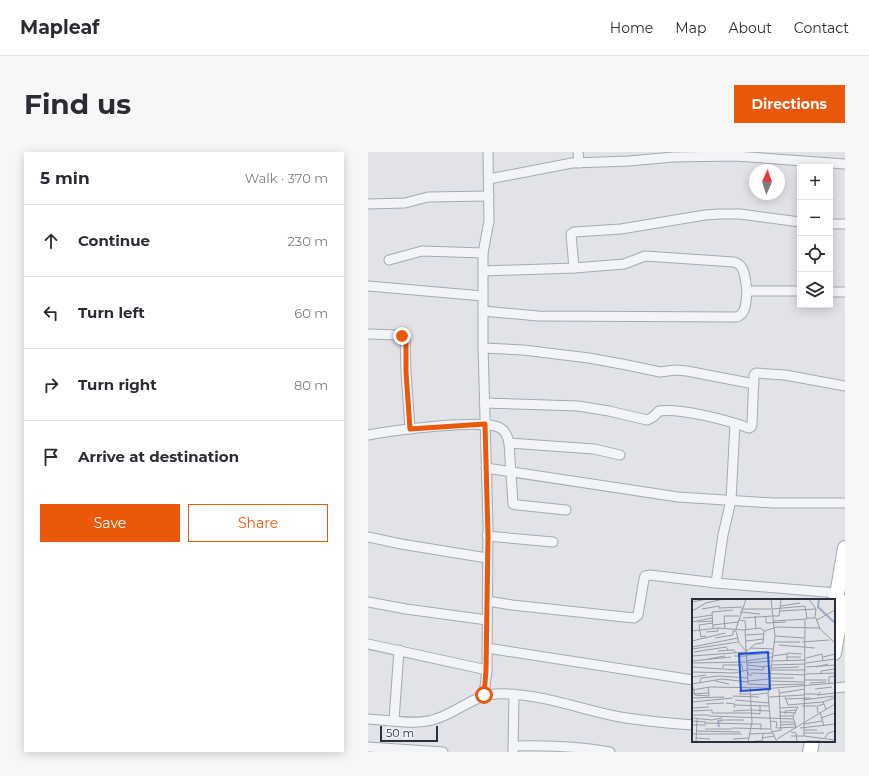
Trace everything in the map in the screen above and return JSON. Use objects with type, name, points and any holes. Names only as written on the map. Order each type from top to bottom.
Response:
[{"type":"main road","points":[[835,651],[841,638],[840,612],[845,548]]},
{"type":"main road","points":[[810,752],[812,742]]},
{"type":"main road","points":[[817,752],[819,742]]},
{"type":"street","points":[[484,695],[487,648],[488,536],[483,348],[483,253],[489,221],[488,152]]},
{"type":"street","points":[[578,152],[579,163]]},
{"type":"street","points":[[489,179],[572,163],[629,161],[673,157],[735,156],[845,164]]},
{"type":"street","points":[[368,204],[396,204],[428,197],[489,196]]},
{"type":"street","points":[[574,268],[571,234],[574,232],[621,229],[705,215],[720,214],[740,214],[797,222]]},
{"type":"street","points":[[833,224],[845,224]]},
{"type":"street","points":[[389,260],[422,251],[483,253]]},
{"type":"street","points":[[483,271],[574,268],[624,264],[645,256],[734,262],[741,265],[743,269],[747,291],[744,311],[741,316],[737,317],[538,316],[483,311]]},
{"type":"street","points":[[368,286],[483,296]]},
{"type":"street","points":[[747,291],[797,291]]},
{"type":"street","points":[[833,292],[845,292]]},
{"type":"street","points":[[368,334],[399,335],[405,338],[410,429]]},
{"type":"street","points":[[483,348],[523,350],[589,358],[627,364],[660,372],[675,370],[687,371],[754,384]]},
{"type":"street","points":[[484,403],[578,406],[609,410],[647,420],[662,410],[692,413],[749,428],[752,426],[754,375],[756,373],[760,372],[785,375],[845,386]]},
{"type":"street","points":[[368,435],[410,429],[485,424],[500,427],[508,437],[513,504],[518,506],[566,510]]},
{"type":"street","points":[[716,583],[723,535],[731,500],[735,424]]},
{"type":"street","points":[[509,444],[594,449],[620,455]]},
{"type":"street","points":[[486,468],[678,497],[773,503],[845,503]]},
{"type":"street","points":[[488,536],[553,542]]},
{"type":"street","points":[[368,537],[487,558]]},
{"type":"street","points":[[487,601],[634,618],[638,615],[644,579],[648,575],[716,583],[841,591]]},
{"type":"street","points":[[368,602],[406,609],[487,620]]},
{"type":"street","points":[[368,644],[486,670]]},
{"type":"street","points":[[487,648],[692,680]]},
{"type":"street","points":[[394,720],[399,650]]},
{"type":"street","points":[[368,719],[430,721],[447,715],[484,695],[514,694],[615,716],[692,725]]},
{"type":"street","points":[[514,694],[513,749],[559,745],[610,752]]},
{"type":"street","points":[[368,747],[443,752]]},
{"type":"route","points":[[402,336],[406,341],[406,372],[410,429],[485,424],[488,536],[486,670],[484,695]]}]
